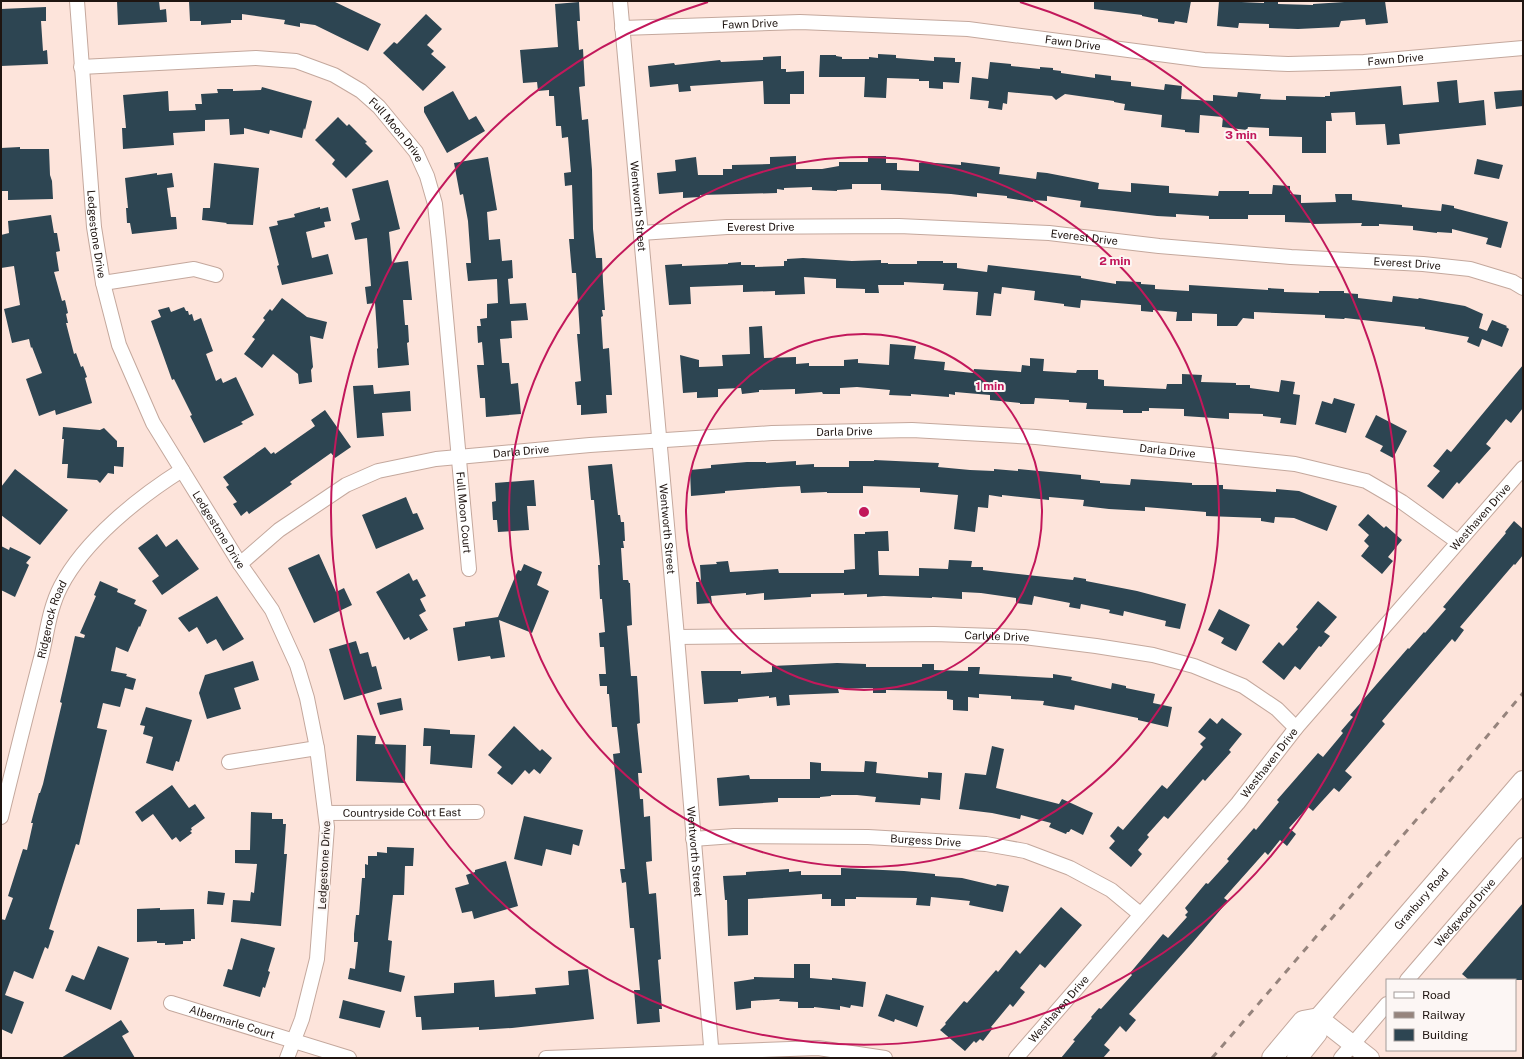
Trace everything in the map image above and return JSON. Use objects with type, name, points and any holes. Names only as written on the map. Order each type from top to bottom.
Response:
[{"type":"main road","name":"Granbury Road","points":[[1297,1058],[1317,1034],[1319,1018],[1523,781]]},
{"type":"main road","points":[[1272,1058],[1303,1021],[1319,1018]]},
{"type":"street","name":"Ledgestone Drive","points":[[77,1],[94,227],[103,283],[119,345],[153,422],[240,564],[272,610],[297,665],[307,698],[318,748],[328,827],[317,959],[302,1020],[287,1058]]},
{"type":"street","name":"Wentworth Street","points":[[620,1],[677,637],[711,1055]]},
{"type":"street","name":"Fawn Drive","points":[[622,28],[800,22],[968,29],[1204,60],[1288,64],[1364,62],[1523,48]]},
{"type":"street","name":"Full Moon Drive","points":[[82,67],[256,58],[296,61],[334,76],[354,87],[361,91],[379,107],[416,152],[427,176],[435,204],[458,457]]},
{"type":"street","name":"Everest Drive","points":[[641,233],[727,228],[891,226],[1049,233],[1159,246],[1291,257],[1423,264],[1470,269],[1513,282],[1523,288]]},
{"type":"street","points":[[103,283],[194,269],[216,275]]},
{"type":"street","name":"Darla Drive","points":[[240,564],[278,530],[346,485],[378,470],[436,459],[659,441],[772,433],[912,430],[1036,437],[1295,464],[1366,481],[1402,502],[1458,542]]},
{"type":"street","name":"Full Moon Court","points":[[458,457],[469,569]]},
{"type":"street","name":"Westhaven Drive","points":[[1016,1058],[1238,803],[1296,728],[1523,468]]},
{"type":"street","name":"Ridgerock Road","points":[[1,817],[51,611],[61,586],[78,561],[109,525],[182,470]]},
{"type":"street","name":"Carlyle Drive","points":[[677,637],[934,634],[1024,637],[1096,646],[1153,655],[1194,666],[1243,686],[1276,709],[1296,728]]},
{"type":"street","points":[[229,762],[318,748]]},
{"type":"street","name":"Countryside Court East","points":[[326,813],[476,812]]},
{"type":"street","name":"Burgess Drive","points":[[693,839],[734,836],[868,837],[986,844],[1025,851],[1070,868],[1111,890],[1140,914]]},
{"type":"street","name":"Wedgwood Drive","points":[[1408,979],[1523,845]]},
{"type":"street","name":"Albermarle Court","points":[[172,1003],[349,1058]]},
{"type":"street","points":[[1340,1058],[1386,1005]]},
{"type":"street","points":[[1319,1018],[1353,1043],[1370,1058]]},
{"type":"street","points":[[546,1058],[711,1055],[818,1048],[885,1058]]},
{"type":"building","points":[[117,1],[159,1],[160,10],[166,9],[167,22],[118,25]]},
{"type":"building","points":[[189,1],[333,1],[381,24],[368,51],[315,25],[300,23],[300,27],[284,24],[285,20],[242,14],[242,20],[231,20],[231,23],[201,25],[201,21],[190,21]]},
{"type":"building","points":[[1094,1],[1191,1],[1187,23],[1175,21],[1174,24],[1158,22],[1158,19],[1142,15],[1094,9]]},
{"type":"building","points":[[1219,1],[1264,3],[1264,1],[1278,1],[1278,4],[1313,5],[1360,1],[1385,1],[1388,23],[1366,25],[1365,19],[1341,21],[1339,27],[1298,29],[1269,28],[1269,24],[1239,23],[1238,28],[1217,26]]},
{"type":"building","points":[[579,2],[580,21],[577,21],[579,50],[583,49],[585,86],[579,87],[582,120],[588,119],[592,170],[593,229],[596,258],[602,258],[605,310],[602,310],[603,316],[601,317],[603,349],[609,348],[612,395],[606,395],[607,413],[581,415],[581,405],[577,405],[575,382],[581,381],[577,334],[580,334],[576,273],[572,273],[569,239],[574,239],[572,185],[565,186],[564,173],[571,172],[568,137],[562,138],[561,126],[556,126],[554,96],[549,96],[549,90],[538,91],[537,82],[523,83],[520,50],[558,47],[555,4]]},
{"type":"building","points":[[46,7],[46,21],[41,21],[43,51],[47,50],[48,64],[1,66],[1,9]]},
{"type":"building","points":[[426,14],[442,29],[427,45],[434,51],[431,54],[446,67],[423,91],[383,53],[394,42],[397,44]]},
{"type":"building","points":[[878,54],[896,55],[896,58],[934,61],[934,57],[955,58],[955,62],[961,62],[959,83],[943,82],[943,89],[929,88],[929,81],[919,81],[919,79],[887,78],[886,98],[864,97],[865,77],[819,77],[820,55],[836,55],[842,57],[842,59],[869,59],[869,57],[878,58]]},
{"type":"building","points":[[781,56],[781,69],[786,69],[786,72],[804,71],[804,94],[790,94],[790,104],[764,104],[763,81],[690,86],[691,91],[679,92],[678,84],[650,87],[648,66],[674,63],[675,65],[720,60],[721,62],[763,60],[763,57]]},
{"type":"building","points":[[990,62],[1040,69],[1040,67],[1053,68],[1053,70],[1061,71],[1061,73],[1095,78],[1095,74],[1111,76],[1111,80],[1131,82],[1131,86],[1164,90],[1165,84],[1182,86],[1181,99],[1213,101],[1213,95],[1237,97],[1238,92],[1261,94],[1260,99],[1286,100],[1286,96],[1325,97],[1330,96],[1330,92],[1401,86],[1403,105],[1439,102],[1437,82],[1457,80],[1459,103],[1484,100],[1486,125],[1399,134],[1400,144],[1387,145],[1385,124],[1356,125],[1355,112],[1331,113],[1332,121],[1326,121],[1326,153],[1302,153],[1302,137],[1269,136],[1269,128],[1248,127],[1247,130],[1222,127],[1223,117],[1200,115],[1199,133],[1185,132],[1185,130],[1161,127],[1162,115],[1124,110],[1125,104],[1114,101],[1065,94],[1056,100],[1052,96],[1008,92],[1007,104],[1003,103],[1002,110],[988,108],[989,101],[970,99],[972,77],[988,79]]},
{"type":"building","points":[[262,87],[312,101],[302,138],[270,130],[269,134],[244,128],[244,134],[230,135],[229,119],[205,120],[205,131],[173,133],[174,145],[123,149],[122,128],[126,128],[123,95],[168,91],[169,111],[196,110],[195,104],[202,104],[201,94],[218,93],[217,89],[233,89],[233,91],[261,90]]},
{"type":"building","points":[[1523,90],[1523,106],[1496,109],[1494,92]]},
{"type":"building","points":[[453,91],[469,120],[476,116],[485,131],[447,153],[424,112],[424,107]]},
{"type":"building","points":[[338,117],[347,126],[349,124],[367,142],[365,143],[373,151],[346,178],[332,164],[335,160],[315,140]]},
{"type":"building","points":[[20,147],[20,149],[49,149],[53,199],[8,200],[8,191],[1,191],[1,148]]},
{"type":"building","points":[[796,156],[796,169],[822,169],[839,166],[839,162],[868,162],[868,156],[886,156],[886,163],[897,163],[897,170],[919,171],[919,163],[923,162],[961,165],[961,162],[1000,167],[999,174],[1036,179],[1037,172],[1047,173],[1099,183],[1098,189],[1131,192],[1131,183],[1169,186],[1169,193],[1218,196],[1219,191],[1249,191],[1249,194],[1272,194],[1273,185],[1290,186],[1290,194],[1301,195],[1301,203],[1336,202],[1335,194],[1352,194],[1352,200],[1402,205],[1402,207],[1441,211],[1442,204],[1454,206],[1454,208],[1508,222],[1501,248],[1486,244],[1488,238],[1452,229],[1452,233],[1437,233],[1413,230],[1413,226],[1379,224],[1379,226],[1361,226],[1362,223],[1313,224],[1285,222],[1285,215],[1248,215],[1248,219],[1209,219],[1209,216],[1176,214],[1176,217],[1157,216],[1080,207],[1081,201],[1047,196],[1047,201],[1033,200],[1033,202],[1007,198],[1007,196],[977,193],[977,197],[881,190],[881,184],[852,184],[852,189],[837,191],[812,190],[812,187],[784,188],[784,190],[777,189],[777,193],[700,195],[700,197],[683,198],[683,192],[659,194],[657,173],[676,171],[675,160],[696,157],[698,175],[723,175],[723,169],[732,169],[732,165],[770,164],[770,157]]},
{"type":"building","points":[[488,157],[497,210],[487,212],[489,240],[500,239],[502,261],[512,260],[513,278],[508,279],[510,304],[526,303],[528,320],[511,321],[512,338],[500,339],[502,363],[509,363],[511,384],[518,383],[521,414],[486,417],[485,398],[480,398],[477,365],[484,365],[482,342],[478,343],[477,326],[481,326],[480,319],[487,318],[487,304],[498,303],[497,279],[468,281],[466,263],[471,263],[468,221],[463,194],[460,195],[454,163]]},
{"type":"building","points":[[1477,159],[1503,165],[1499,179],[1474,174]]},
{"type":"building","points":[[214,163],[259,168],[253,225],[226,224],[227,223],[202,220],[203,208],[210,208]]},
{"type":"building","points":[[157,173],[157,175],[172,173],[174,187],[167,188],[171,217],[176,217],[177,229],[132,234],[130,223],[127,223],[126,208],[128,208],[125,178]]},
{"type":"building","points":[[388,180],[400,229],[389,232],[392,263],[408,261],[412,300],[403,300],[405,325],[408,325],[409,342],[407,343],[409,365],[378,368],[375,303],[367,304],[365,287],[371,286],[367,238],[355,240],[351,223],[360,220],[352,189]]},
{"type":"building","points":[[320,207],[320,209],[328,207],[331,221],[324,222],[325,227],[306,232],[312,258],[328,254],[333,274],[282,285],[277,266],[279,265],[269,227],[278,225],[277,221],[295,217],[294,214]]},
{"type":"building","points":[[51,215],[54,233],[57,233],[60,251],[56,252],[59,271],[54,272],[62,301],[65,300],[68,313],[66,314],[68,323],[66,323],[74,354],[76,353],[81,367],[83,366],[87,377],[85,378],[92,403],[56,415],[55,410],[39,416],[26,379],[42,373],[32,347],[31,348],[29,339],[12,343],[4,309],[20,305],[14,266],[1,268],[1,235],[9,233],[8,221]]},
{"type":"building","points":[[803,258],[852,261],[881,260],[881,263],[888,264],[917,264],[917,261],[943,261],[943,263],[957,263],[957,268],[987,272],[988,265],[1081,276],[1081,278],[1116,284],[1116,281],[1141,282],[1141,284],[1155,285],[1155,289],[1189,291],[1189,285],[1268,290],[1268,288],[1284,289],[1284,292],[1319,293],[1319,291],[1344,291],[1344,293],[1358,294],[1358,298],[1392,302],[1393,296],[1419,298],[1465,306],[1483,314],[1479,328],[1487,331],[1492,320],[1507,326],[1506,327],[1509,329],[1502,347],[1482,339],[1479,347],[1467,342],[1469,337],[1425,329],[1425,327],[1345,318],[1325,318],[1325,315],[1254,312],[1254,319],[1243,318],[1237,326],[1217,326],[1217,314],[1192,313],[1192,321],[1176,321],[1177,312],[1153,310],[1153,312],[1141,311],[1141,305],[1081,300],[1080,308],[1064,306],[1064,304],[1034,300],[1035,291],[1002,287],[1001,294],[994,293],[991,316],[976,315],[978,292],[943,290],[944,284],[904,282],[904,285],[878,285],[879,293],[865,293],[865,289],[836,288],[836,279],[804,277],[805,294],[775,295],[775,291],[743,292],[743,285],[690,287],[691,304],[669,305],[665,265],[682,264],[682,266],[741,262],[741,265],[755,265],[755,267],[784,266],[784,261],[787,261],[787,259]]},
{"type":"building","points":[[282,298],[307,317],[327,322],[323,339],[310,336],[313,367],[311,370],[312,382],[299,384],[298,374],[273,354],[262,368],[244,354],[255,339],[252,337],[265,320],[263,318],[270,309],[272,311]]},
{"type":"building","points":[[169,307],[171,312],[184,307],[186,311],[188,311],[189,315],[192,314],[194,321],[201,318],[213,351],[206,354],[216,381],[221,378],[223,383],[236,377],[254,415],[241,422],[243,424],[204,443],[190,416],[192,415],[174,379],[172,380],[151,321],[161,317],[158,310]]},
{"type":"building","points":[[762,326],[764,358],[796,357],[796,364],[809,363],[809,366],[844,366],[844,360],[858,359],[858,363],[889,365],[890,344],[916,346],[914,359],[945,362],[944,370],[973,373],[974,369],[1021,372],[1022,365],[1030,366],[1030,358],[1044,359],[1043,371],[1076,373],[1077,370],[1098,370],[1098,379],[1104,380],[1104,386],[1166,389],[1167,384],[1182,384],[1182,374],[1202,375],[1201,382],[1236,383],[1236,385],[1250,385],[1250,388],[1279,392],[1281,380],[1295,382],[1293,394],[1300,395],[1296,425],[1280,423],[1281,418],[1263,416],[1263,414],[1229,413],[1229,419],[1184,416],[1184,409],[1149,408],[1149,411],[1142,411],[1142,413],[1123,413],[1123,410],[1086,409],[1087,403],[1069,402],[1069,400],[1035,398],[1034,404],[1020,404],[990,400],[990,395],[955,392],[955,395],[949,394],[949,397],[911,394],[911,396],[889,395],[890,390],[857,387],[840,388],[840,394],[823,394],[822,392],[795,394],[795,389],[759,390],[759,392],[742,394],[741,388],[718,389],[718,397],[697,398],[697,392],[683,393],[680,355],[699,360],[699,367],[723,366],[722,355],[750,354],[749,327]]},
{"type":"building","points":[[1523,365],[1523,408],[1511,423],[1506,419],[1486,444],[1491,448],[1459,484],[1457,482],[1443,499],[1427,486],[1440,471],[1433,466],[1447,449],[1451,452]]},
{"type":"building","points":[[373,385],[374,394],[410,391],[411,411],[382,413],[384,436],[357,438],[353,386]]},
{"type":"building","points":[[1334,398],[1355,404],[1346,433],[1315,424],[1322,401],[1332,404]]},
{"type":"building","points":[[325,410],[351,447],[335,458],[331,453],[290,482],[292,484],[249,514],[247,511],[241,516],[233,504],[237,502],[226,487],[229,485],[223,477],[265,447],[271,454],[274,452],[275,454],[315,426],[311,420]]},
{"type":"building","points":[[1376,415],[1407,431],[1393,458],[1380,451],[1383,446],[1365,437]]},
{"type":"building","points":[[63,427],[100,430],[104,428],[117,441],[117,447],[124,447],[123,467],[114,466],[114,474],[108,473],[100,483],[97,480],[67,478],[68,464],[62,464],[64,439],[62,439]]},
{"type":"building","points":[[874,460],[939,463],[938,467],[970,470],[994,471],[994,469],[1018,471],[1018,469],[1081,475],[1081,479],[1100,481],[1100,483],[1130,485],[1131,479],[1192,483],[1192,485],[1223,485],[1223,489],[1276,492],[1276,489],[1299,491],[1337,506],[1327,531],[1294,518],[1275,517],[1274,523],[1261,521],[1261,518],[1206,516],[1206,512],[1145,507],[1145,511],[1083,506],[1084,500],[1049,497],[1049,500],[989,495],[988,508],[978,507],[975,532],[954,529],[958,495],[920,492],[920,488],[863,486],[863,493],[801,493],[800,486],[725,491],[725,493],[691,496],[690,470],[711,468],[711,465],[747,462],[766,463],[796,461],[796,465],[814,464],[814,467],[849,467],[849,461]]},
{"type":"building","points":[[612,464],[618,515],[620,515],[621,522],[624,522],[625,541],[623,541],[624,548],[621,548],[623,580],[628,580],[630,583],[632,625],[627,626],[631,676],[637,676],[640,723],[637,724],[642,773],[638,773],[640,799],[643,799],[644,817],[650,816],[652,861],[646,862],[649,894],[656,893],[661,959],[658,960],[662,1009],[659,1009],[660,1022],[637,1024],[634,990],[640,990],[634,928],[630,928],[626,882],[622,883],[620,869],[625,869],[613,754],[620,753],[617,727],[612,727],[607,686],[600,686],[599,674],[606,674],[604,647],[600,647],[599,633],[605,632],[602,599],[600,599],[598,565],[600,565],[594,500],[591,500],[588,466]]},
{"type":"building","points":[[15,469],[68,510],[40,545],[1,515],[1,487]]},
{"type":"building","points":[[534,480],[536,506],[527,506],[529,530],[498,532],[497,520],[493,520],[492,502],[496,501],[495,483]]},
{"type":"building","points":[[406,497],[413,514],[417,513],[424,529],[376,549],[362,515]]},
{"type":"building","points":[[1368,514],[1384,528],[1386,526],[1402,540],[1388,557],[1393,561],[1382,574],[1361,556],[1369,546],[1364,541],[1369,535],[1358,525]]},
{"type":"building","points":[[1514,521],[1523,529],[1523,555],[1460,627],[1464,630],[1455,642],[1452,639],[1382,721],[1385,724],[1345,771],[1352,777],[1339,792],[1334,788],[1313,811],[1308,807],[1289,828],[1296,834],[1287,846],[1280,840],[1268,855],[1265,852],[1224,898],[1228,901],[1129,1014],[1136,1020],[1126,1032],[1120,1026],[1104,1045],[1110,1050],[1103,1058],[1061,1058],[1075,1041],[1073,1040],[1092,1018],[1091,1017],[1099,1008],[1101,1009],[1132,975],[1130,973],[1163,934],[1168,938],[1187,917],[1185,915],[1188,912],[1185,908],[1206,883],[1208,884],[1229,861],[1227,859],[1254,828],[1256,830],[1279,802],[1277,800],[1318,753],[1323,757],[1343,733],[1341,731],[1353,717],[1350,715],[1408,648],[1409,649],[1424,632],[1425,633],[1446,609],[1443,607],[1506,533],[1505,532]]},
{"type":"building","points":[[888,531],[889,551],[878,551],[879,575],[919,576],[919,568],[948,569],[949,560],[972,561],[971,567],[983,567],[983,570],[1073,580],[1074,577],[1086,579],[1086,581],[1137,591],[1186,604],[1180,629],[1165,626],[1166,621],[1124,611],[1123,616],[1109,613],[1110,610],[1081,604],[1080,609],[1069,607],[1070,603],[1034,596],[1032,605],[1016,603],[1016,598],[962,592],[962,599],[932,597],[867,597],[867,594],[844,595],[844,593],[811,594],[811,597],[764,600],[764,593],[746,595],[746,593],[711,596],[712,603],[697,604],[696,582],[701,582],[700,565],[717,564],[716,562],[728,561],[730,572],[778,569],[779,573],[844,573],[844,570],[855,569],[854,534]]},
{"type":"building","points":[[157,534],[166,547],[177,539],[199,569],[162,595],[152,581],[159,576],[138,548]]},
{"type":"building","points":[[1,546],[9,550],[10,547],[31,557],[26,563],[29,565],[15,597],[1,590]]},
{"type":"building","points":[[319,554],[336,592],[344,588],[352,605],[314,623],[288,568]]},
{"type":"building","points":[[524,564],[542,572],[537,585],[549,591],[532,633],[499,620],[505,657],[491,659],[490,656],[458,661],[453,628],[465,626],[465,622],[498,617],[518,570],[521,571]]},
{"type":"building","points":[[409,573],[413,581],[417,579],[426,596],[420,599],[426,611],[419,615],[428,630],[410,640],[409,637],[404,640],[376,592]]},
{"type":"building","points":[[100,581],[118,589],[117,592],[136,600],[134,604],[147,610],[128,652],[116,647],[111,671],[127,674],[126,676],[136,679],[133,690],[125,688],[120,707],[103,703],[97,728],[107,730],[79,845],[76,844],[49,929],[54,931],[48,949],[45,947],[33,979],[14,971],[5,995],[24,1002],[12,1034],[1,1029],[1,919],[5,920],[13,898],[8,896],[23,849],[27,850],[33,823],[31,823],[43,784],[62,703],[60,702],[75,636],[84,638],[85,635],[80,633],[96,596],[94,595]]},
{"type":"building","points":[[217,596],[244,639],[223,651],[216,639],[207,644],[197,627],[189,632],[178,618]]},
{"type":"building","points":[[1318,601],[1337,617],[1324,632],[1330,636],[1321,647],[1319,646],[1300,670],[1295,666],[1284,680],[1262,662],[1279,642],[1283,646],[1298,629],[1296,627]]},
{"type":"building","points":[[1219,609],[1250,625],[1236,651],[1221,643],[1224,638],[1208,630]]},
{"type":"building","points":[[356,641],[360,654],[368,652],[372,667],[376,666],[382,689],[344,700],[329,649]]},
{"type":"building","points":[[253,661],[259,680],[234,688],[241,709],[207,719],[199,693],[205,675]]},
{"type":"building","points":[[837,663],[866,664],[866,667],[922,667],[922,664],[934,664],[934,670],[968,671],[968,667],[980,667],[979,674],[1053,678],[1053,674],[1072,677],[1071,680],[1111,689],[1112,683],[1126,686],[1126,688],[1155,694],[1153,703],[1172,707],[1168,727],[1138,720],[1138,718],[1075,705],[1074,710],[1043,705],[1044,701],[1011,699],[1011,696],[979,694],[979,698],[968,697],[968,711],[953,710],[953,700],[947,699],[947,691],[886,690],[886,693],[873,693],[873,688],[838,689],[839,693],[789,695],[790,705],[777,706],[776,697],[769,698],[769,696],[738,699],[738,702],[704,704],[701,671],[741,671],[741,674],[772,672],[772,666]]},
{"type":"building","points":[[401,698],[403,710],[380,715],[377,703]]},
{"type":"building","points":[[146,707],[192,720],[179,762],[176,761],[173,771],[146,763],[153,737],[143,734],[145,726],[140,725]]},
{"type":"building","points":[[1210,718],[1217,724],[1222,718],[1242,734],[1229,750],[1231,752],[1205,781],[1203,779],[1168,819],[1164,816],[1147,835],[1149,837],[1138,850],[1142,854],[1131,867],[1109,848],[1115,841],[1110,836],[1118,826],[1123,830],[1162,785],[1167,789],[1203,747],[1200,744],[1206,738],[1198,732]]},
{"type":"building","points":[[514,726],[540,751],[542,749],[552,758],[540,774],[534,769],[529,774],[525,770],[512,785],[497,773],[502,767],[488,755]]},
{"type":"building","points":[[424,728],[450,730],[450,734],[475,735],[472,768],[430,764],[431,746],[423,746]]},
{"type":"building","points":[[357,735],[376,736],[375,744],[406,745],[405,783],[356,781]]},
{"type":"building","points":[[992,746],[1004,749],[996,788],[1059,804],[1062,799],[1093,813],[1083,835],[1071,829],[1066,834],[1049,827],[1051,823],[1021,815],[1020,819],[992,813],[959,809],[965,773],[986,775]]},
{"type":"building","points":[[865,761],[877,762],[876,773],[928,778],[928,772],[942,773],[940,800],[921,798],[920,805],[875,802],[876,797],[831,795],[820,798],[778,798],[778,802],[719,806],[717,778],[749,775],[750,779],[810,779],[810,762],[821,763],[821,771],[864,772]]},
{"type":"building","points":[[172,785],[189,808],[195,804],[205,818],[191,828],[192,830],[190,831],[192,833],[180,842],[176,837],[172,840],[153,814],[142,822],[135,812]]},
{"type":"building","points":[[251,812],[272,813],[272,819],[283,819],[283,824],[286,824],[284,854],[287,854],[281,926],[231,922],[233,900],[250,901],[251,892],[254,893],[257,864],[235,863],[235,850],[250,850]]},
{"type":"building","points":[[524,816],[583,830],[579,846],[573,844],[571,855],[546,849],[542,866],[514,859]]},
{"type":"building","points":[[387,847],[414,848],[413,866],[405,866],[404,895],[393,895],[388,940],[392,941],[389,972],[405,976],[401,992],[348,979],[350,968],[355,969],[358,942],[354,942],[354,934],[356,915],[359,915],[362,878],[365,878],[365,864],[368,865],[368,856],[377,856],[377,852],[387,853]]},
{"type":"building","points":[[506,861],[518,906],[474,919],[472,911],[462,913],[455,888],[469,884],[466,875],[475,872],[475,870]]},
{"type":"building","points":[[841,868],[935,874],[935,876],[962,878],[996,886],[997,884],[1009,886],[1003,912],[969,905],[970,901],[931,897],[930,906],[916,905],[917,898],[856,897],[856,899],[845,899],[845,906],[831,906],[831,899],[822,899],[822,894],[748,899],[748,935],[728,936],[727,900],[725,900],[723,876],[746,875],[746,872],[789,869],[789,872],[801,871],[801,875],[841,875]]},
{"type":"building","points":[[208,891],[225,893],[223,905],[207,904]]},
{"type":"building","points":[[1523,903],[1523,980],[1468,979],[1462,974]]},
{"type":"building","points":[[1061,907],[1082,925],[1045,968],[1040,964],[1020,988],[1025,992],[1013,1007],[1010,1004],[991,1027],[993,1028],[983,1041],[980,1039],[976,1043],[974,1041],[965,1051],[940,1030],[964,1001],[967,1003],[996,970],[998,972],[1016,950],[1020,954]]},
{"type":"building","points":[[160,908],[160,910],[194,909],[195,939],[191,939],[191,941],[183,941],[183,944],[165,945],[165,943],[157,943],[157,941],[137,942],[137,909]]},
{"type":"building","points":[[241,938],[275,948],[268,971],[270,972],[265,988],[263,987],[260,997],[223,986],[228,969],[232,970]]},
{"type":"building","points":[[98,946],[129,958],[111,1010],[65,991],[72,975],[84,980]]},
{"type":"building","points":[[794,964],[810,964],[810,978],[832,980],[832,978],[866,982],[863,1007],[851,1005],[850,1008],[840,1006],[840,1010],[814,1007],[798,1008],[798,1002],[779,1001],[780,999],[751,1001],[751,1008],[736,1010],[734,982],[754,979],[754,977],[794,978]]},
{"type":"building","points":[[588,969],[594,1019],[512,1028],[479,1030],[479,1027],[422,1030],[421,1017],[416,1017],[414,996],[454,993],[454,983],[494,980],[495,997],[536,994],[535,988],[569,985],[568,971]]},
{"type":"building","points":[[886,994],[924,1006],[917,1027],[895,1019],[894,1022],[878,1016]]},
{"type":"building","points":[[343,1000],[385,1011],[380,1028],[339,1018]]},
{"type":"building","points":[[121,1020],[129,1032],[122,1036],[135,1058],[61,1058]]},
{"type":"railway","points":[[1212,1058],[1459,770],[1523,693]]}]
